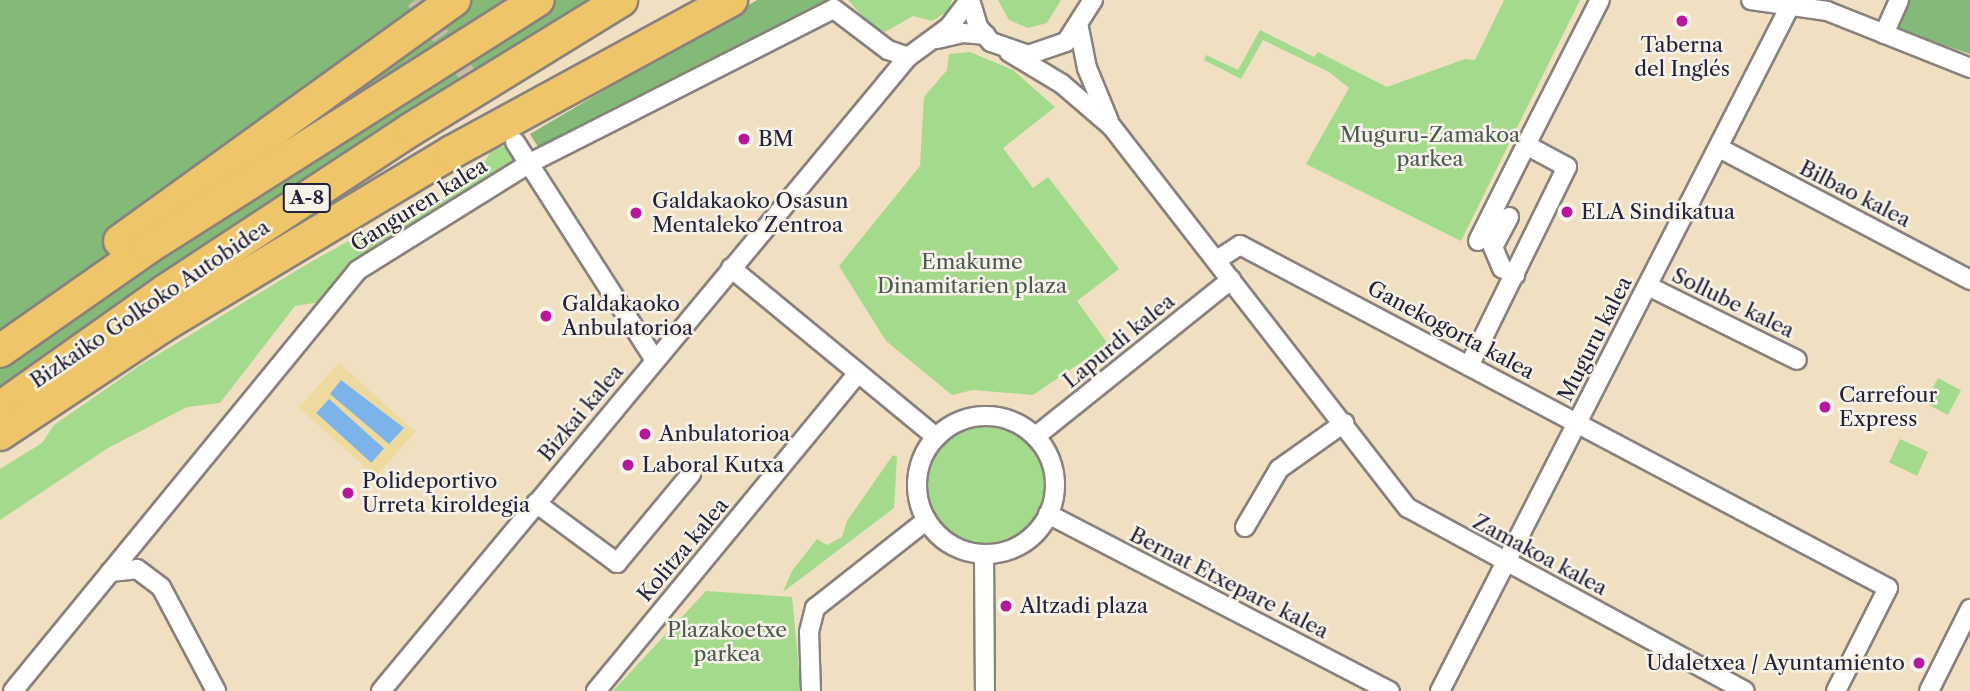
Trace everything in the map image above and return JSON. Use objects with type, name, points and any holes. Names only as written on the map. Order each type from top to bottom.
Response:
[{"type":"highway","points":[[0,330],[454,0]]},
{"type":"highway","name":"A-8","points":[[0,351],[185,223],[538,0]]},
{"type":"highway","name":"Bizkaiko Golkoko Autobidea","points":[[0,408],[165,291],[410,130],[621,0]]},
{"type":"highway","points":[[0,433],[164,325],[452,152],[731,0]]},
{"type":"street","name":"Bizkai kalea","points":[[931,42],[963,33],[986,35],[970,0]]},
{"type":"street","name":"Bizkai kalea","points":[[381,691],[908,57],[931,42],[962,14],[970,0]]},
{"type":"street","points":[[1478,241],[1601,0]]},
{"type":"street","points":[[1751,0],[1789,8],[1827,11],[1970,68]]},
{"type":"street","points":[[1884,34],[1899,0]]},
{"type":"street","points":[[986,35],[1009,51],[1048,52],[1079,28],[1089,3]]},
{"type":"street","name":"Muguru kalea","points":[[1440,691],[1789,8]]},
{"type":"street","name":"Ganguren kalea","points":[[13,691],[358,270],[528,164],[834,9],[888,50],[908,57]]},
{"type":"street","name":"Zamakoa kalea","points":[[1079,28],[1087,68],[1112,127]]},
{"type":"street","name":"Zamakoa kalea","points":[[1009,51],[1062,84],[1112,127],[1408,508],[1745,691]]},
{"type":"street","points":[[515,142],[655,360]]},
{"type":"street","points":[[1469,366],[1567,167],[1526,145]]},
{"type":"street","name":"Bilbao kalea","points":[[1718,149],[1970,280]]},
{"type":"street","points":[[1509,217],[1493,247],[1502,268],[1515,275]]},
{"type":"street","name":"Ganekogorta kalea","points":[[1216,260],[1240,245],[1578,421],[1888,588],[1836,691]]},
{"type":"street","points":[[731,268],[936,438]]},
{"type":"street","name":"Lapurdi kalea","points":[[1036,436],[1231,280]]},
{"type":"street","name":"Sollube kalea","points":[[1648,286],[1797,360]]},
{"type":"street","name":"Kolitza kalea","points":[[596,691],[858,373]]},
{"type":"street","points":[[975,417],[1007,420],[1036,436],[1048,454],[1055,476],[1048,514],[1028,540],[1008,551],[984,554],[961,550],[941,537],[927,520],[919,499],[918,477],[936,438],[953,424],[975,417]]},
{"type":"street","points":[[1245,527],[1279,469],[1344,423]]},
{"type":"street","name":"Kolitza kalea","points":[[536,503],[617,563],[691,474]]},
{"type":"street","name":"Bernat Etxepare kalea","points":[[1048,514],[1390,691]]},
{"type":"street","points":[[811,691],[809,632],[815,608],[927,520]]},
{"type":"street","points":[[984,554],[985,691]]},
{"type":"street","points":[[110,572],[137,569],[161,587],[216,691]]},
{"type":"street","points":[[1929,691],[1966,627],[1970,609]]},
{"type":"green space","points":[[0,0],[597,0],[0,386]]},
{"type":"green space","points":[[757,0],[841,0],[549,165],[530,134]]},
{"type":"green space","points":[[848,0],[952,0],[948,11],[932,21],[913,16],[885,32],[872,27]]},
{"type":"green space","points":[[998,0],[1061,0],[1047,23],[1028,28],[1009,20]]},
{"type":"green space","name":"Muguru-Zamakoa parkea","points":[[1504,0],[1580,0],[1461,241],[1306,164],[1349,88],[1329,72],[1263,40],[1241,79],[1204,60],[1206,55],[1238,70],[1260,30],[1314,57],[1318,52],[1387,87],[1465,59],[1475,60]]},
{"type":"green space","points":[[1906,0],[1970,0],[1970,54],[1893,28]]},
{"type":"green space","name":"Emakume Dinamitarien plaza","points":[[970,52],[1013,70],[1055,107],[1003,148],[1033,188],[1048,177],[1119,269],[1077,301],[1108,344],[1033,395],[973,390],[952,395],[886,341],[839,266],[920,166],[924,97],[947,70],[949,54]]},
{"type":"green space","points":[[515,142],[528,164],[358,270],[333,300],[295,306],[220,403],[187,407],[108,448],[0,520],[0,469],[42,443],[54,425],[139,366],[309,263],[425,199],[438,203],[481,168],[491,151]]},
{"type":"green space","points":[[1938,378],[1961,390],[1948,415],[1925,403]]},
{"type":"green space","points":[[985,426],[1008,430],[1027,443],[1040,462],[1044,485],[1040,508],[1027,527],[1008,540],[985,544],[962,540],[943,527],[930,508],[926,485],[930,462],[943,443],[962,430]]},
{"type":"green space","points":[[1900,439],[1928,452],[1917,476],[1889,463]]},
{"type":"green space","points":[[893,455],[897,457],[894,508],[783,592],[792,571],[817,539],[827,545],[842,537],[847,521]]},
{"type":"green space","name":"Plazakoetxe parkea","points":[[706,591],[792,597],[801,691],[613,691]]},
{"type":"sand","points":[[339,363],[416,432],[375,477],[299,408]]},
{"type":"water","points":[[341,380],[404,428],[389,444],[330,394]]},
{"type":"water","points":[[329,399],[384,449],[371,463],[316,413]]},
{"type":"tunnel","points":[[415,0],[507,131]]},
{"type":"place","name":"Taberna del Inglés","points":[[1682,21]]},
{"type":"place","name":"BM","points":[[744,139]]},
{"type":"place","name":"ELA Sindikatua","points":[[1567,212]]},
{"type":"place","name":"Galdakaoko Osasun Mentaleko Zentroa","points":[[636,213]]},
{"type":"place","name":"Galdakaoko Anbulatorioa","points":[[546,316]]},
{"type":"place","name":"Carrefour Express","points":[[1825,407]]},
{"type":"place","name":"Anbulatorioa","points":[[645,434]]},
{"type":"place","name":"Laboral Kutxa","points":[[628,465]]},
{"type":"place","name":"Polideportivo Urreta kiroldegia","points":[[348,493]]},
{"type":"place","name":"Altzadi plaza","points":[[1006,606]]},
{"type":"place","name":"Udaletxea / Ayuntamiento","points":[[1919,663]]}]
